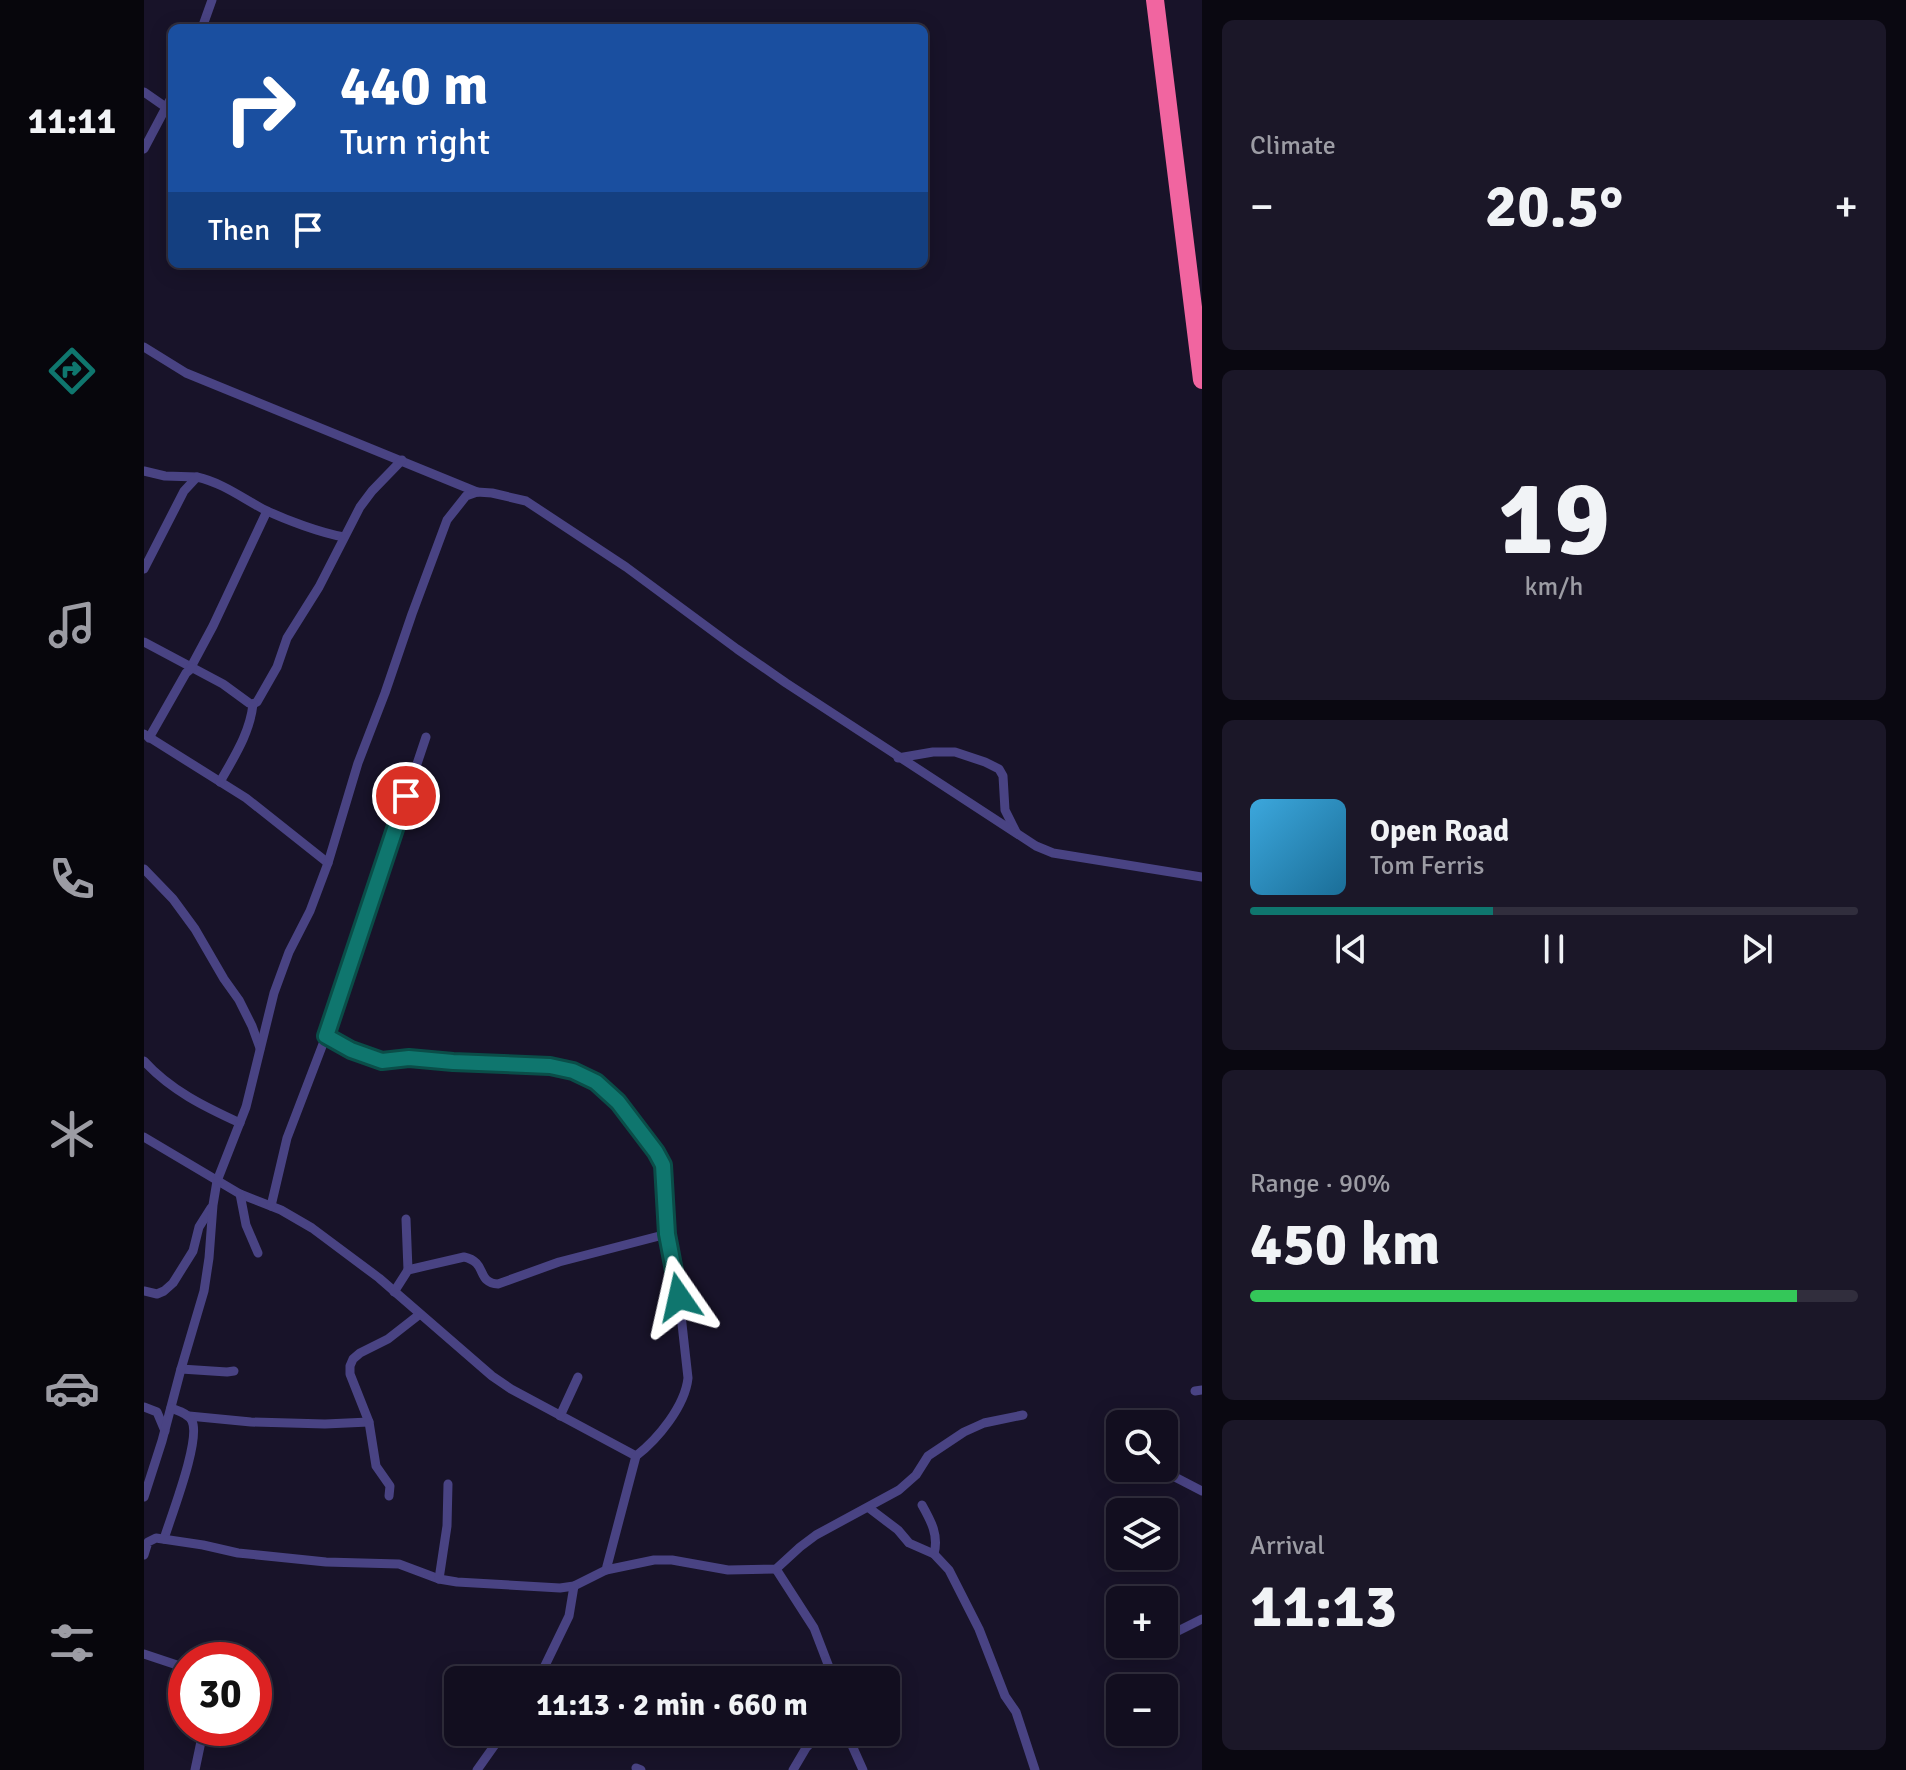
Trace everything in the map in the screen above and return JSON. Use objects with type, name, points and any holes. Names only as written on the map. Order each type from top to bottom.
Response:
[{"type":"highway","points":[[1155,0],[1202,380]]},
{"type":"street","points":[[203,24],[212,0]]},
{"type":"street","points":[[144,92],[167,108],[144,149]]},
{"type":"street","points":[[144,347],[186,373],[477,492],[517,498],[539,509],[626,567],[737,649],[898,758],[1036,846],[1053,853],[1202,877]]},
{"type":"street","points":[[220,782],[251,723],[253,704],[261,698],[287,638],[335,559],[360,507],[402,460]]},
{"type":"street","points":[[144,471],[165,476],[197,477],[231,489],[267,511],[344,537]]},
{"type":"street","points":[[144,569],[148,551],[184,491],[197,477]]},
{"type":"street","points":[[144,1497],[204,1291],[217,1181],[246,1107],[282,971],[328,863],[358,763],[447,520],[466,496],[477,492]]},
{"type":"street","points":[[267,511],[192,668],[182,680],[149,740],[264,811],[328,863]]},
{"type":"street","points":[[144,642],[223,684],[253,704]]},
{"type":"street","points":[[271,1206],[287,1138],[326,1036],[426,737]]},
{"type":"street","points":[[898,758],[955,752],[999,769],[1003,776],[1005,810],[1018,835]]},
{"type":"street","points":[[144,869],[173,899],[195,929],[239,1000],[260,1048]]},
{"type":"street","points":[[326,1036],[351,1050],[382,1061],[409,1058],[550,1066],[573,1071],[596,1082],[618,1102],[663,1165],[667,1234],[679,1297],[687,1390],[651,1445],[636,1456],[606,1570]]},
{"type":"street","points":[[144,1061],[177,1090],[204,1107],[240,1123]]},
{"type":"street","points":[[144,1137],[240,1194],[295,1217],[371,1272],[492,1376],[636,1456]]},
{"type":"street","points":[[240,1194],[246,1225],[258,1253]]},
{"type":"street","points":[[144,1291],[157,1294],[173,1283],[193,1251],[199,1227],[213,1205]]},
{"type":"street","points":[[394,1292],[408,1270],[406,1219]]},
{"type":"street","points":[[408,1270],[464,1257],[478,1263],[489,1283],[498,1284],[559,1262],[667,1234]]},
{"type":"street","points":[[389,1496],[390,1486],[373,1458],[369,1422],[350,1374],[350,1366],[360,1353],[388,1339],[420,1314]]},
{"type":"street","points":[[181,1369],[234,1371]]},
{"type":"street","points":[[560,1416],[578,1377]]},
{"type":"street","points":[[144,1407],[157,1412],[165,1431]]},
{"type":"street","points":[[171,1408],[189,1416],[251,1422],[369,1422]]},
{"type":"street","points":[[352,1423],[365,1410]]},
{"type":"street","points":[[144,1555],[146,1546],[156,1538],[238,1553],[326,1562],[399,1564],[439,1579],[457,1582],[560,1588],[574,1586],[606,1570],[654,1560],[672,1560],[728,1570],[776,1569],[816,1535],[899,1490],[916,1475],[928,1456],[964,1432],[999,1419],[1023,1415]]},
{"type":"street","points":[[164,1539],[193,1441],[193,1423],[189,1416]]},
{"type":"street","points":[[1178,1479],[1202,1491]]},
{"type":"street","points":[[439,1579],[447,1526],[448,1484]]},
{"type":"street","points":[[922,1505],[936,1535],[934,1554]]},
{"type":"street","points":[[869,1508],[898,1530],[909,1543],[934,1554],[949,1570],[979,1629],[1005,1696],[1016,1712],[1035,1770]]},
{"type":"street","points":[[776,1569],[814,1628],[829,1666]]},
{"type":"street","points":[[545,1666],[569,1616],[574,1586]]},
{"type":"street","points":[[1178,1631],[1202,1619]]},
{"type":"street","points":[[144,1654],[168,1662]]},
{"type":"street","points":[[195,1770],[200,1746]]},
{"type":"street","points":[[477,1770],[494,1746]]},
{"type":"street","points":[[793,1770],[808,1746]]},
{"type":"street","points":[[852,1746],[863,1770]]},
{"type":"route","points":[[406,796],[326,1036],[351,1050],[382,1061],[409,1058],[550,1066],[573,1071],[596,1082],[618,1102],[663,1165],[667,1234],[679,1297]]}]
